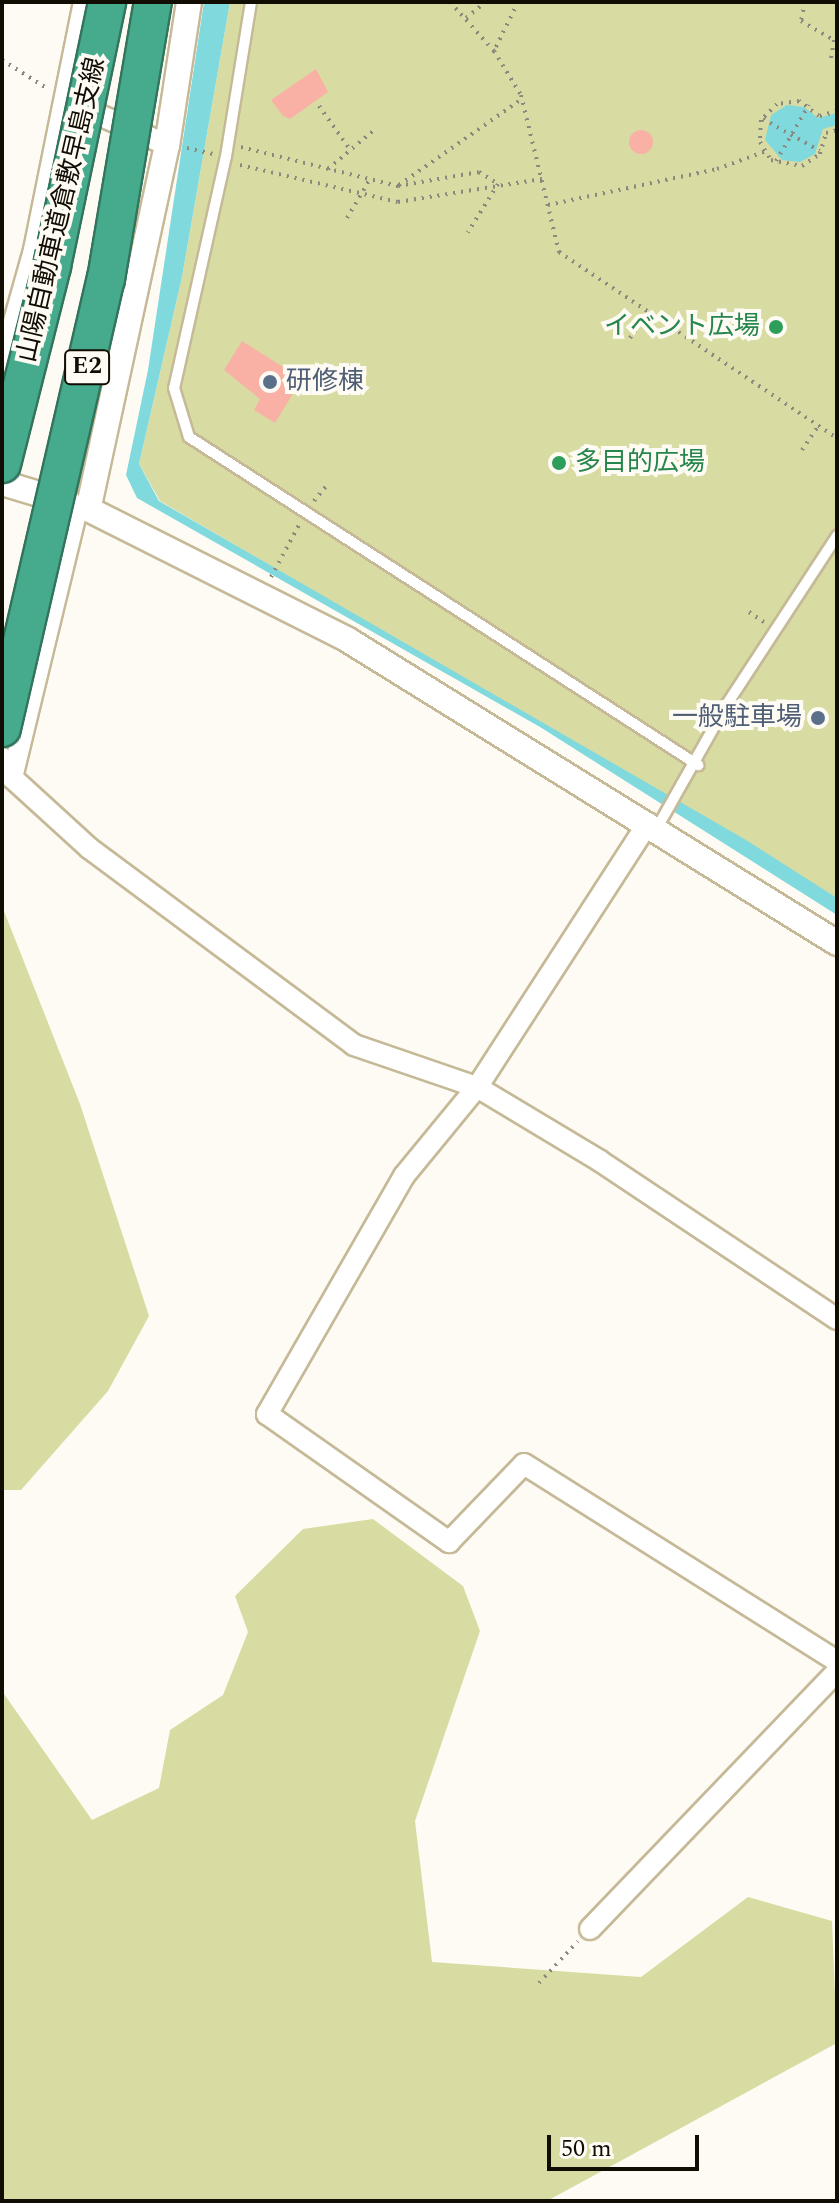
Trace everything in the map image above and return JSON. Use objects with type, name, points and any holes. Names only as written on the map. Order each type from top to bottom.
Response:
[{"type":"highway","name":"山陽自動車道倉敷早島支線","points":[[2,464],[52,266],[107,2]]},
{"type":"highway","name":"山陽自動車道倉敷早島支線","points":[[2,728],[106,279],[153,2]]},
{"type":"street","points":[[2,364],[59,96],[84,2]]},
{"type":"street","points":[[12,778],[173,146],[189,2]]},
{"type":"street","points":[[59,96],[173,146]]},
{"type":"street","points":[[2,483],[83,507],[348,640],[658,821],[837,943]]},
{"type":"street","points":[[2,758],[12,778],[163,905],[354,1045],[477,1087],[600,1161],[837,1319]]},
{"type":"street","points":[[658,821],[477,1087],[404,1176],[267,1414],[449,1542],[524,1464],[837,1661]]},
{"type":"street","points":[[590,1929],[837,1671]]},
{"type":"lane","points":[[251,2],[226,156],[174,388],[189,437],[698,765]]},
{"type":"lane","points":[[658,821],[698,765],[727,704],[837,536]]},
{"type":"path","points":[[450,2],[494,51],[522,99],[559,252],[837,438]]},
{"type":"path","points":[[465,19],[486,2]]},
{"type":"path","points":[[494,51],[518,2]]},
{"type":"path","points":[[805,2],[801,21],[834,40],[831,60]]},
{"type":"path","points":[[2,60],[59,96]]},
{"type":"path","points":[[781,93],[785,101]]},
{"type":"path","points":[[398,186],[522,99]]},
{"type":"path","points":[[837,111],[820,111],[809,105],[785,101],[763,119],[756,139],[775,162],[802,168],[821,152],[828,136],[837,130]]},
{"type":"path","points":[[775,162],[809,105]]},
{"type":"path","points":[[319,106],[349,148]]},
{"type":"path","points":[[763,119],[821,152]]},
{"type":"path","points":[[328,169],[349,148],[374,130]]},
{"type":"path","points":[[173,146],[208,152]]},
{"type":"path","points":[[498,184],[479,172],[398,186],[238,147],[226,156],[236,164],[364,195],[428,199],[498,184],[542,179]]},
{"type":"path","points":[[548,205],[717,169],[764,152]]},
{"type":"path","points":[[347,218],[364,195],[370,179]]},
{"type":"path","points":[[468,232],[498,184]]},
{"type":"path","points":[[630,338],[648,312]]},
{"type":"path","points":[[802,450],[818,426]]},
{"type":"path","points":[[272,577],[278,565]]},
{"type":"path","points":[[539,1983],[590,1929]]},
{"type":"green space","points":[[230,2],[837,2],[837,898],[160,501],[139,464],[182,277]]},
{"type":"green space","points":[[2,906],[80,1104],[149,1316],[108,1391],[21,1490],[2,1490]]},
{"type":"green space","points":[[373,1519],[463,1586],[480,1631],[415,1821],[432,1962],[641,1977],[748,1897],[832,1921],[837,2043],[547,2201],[2,2201],[2,1691],[92,1820],[159,1788],[170,1730],[223,1695],[248,1632],[235,1596],[303,1529]]},
{"type":"water","points":[[204,2],[230,2],[182,277],[139,464],[159,501],[746,840],[837,898],[837,915],[540,727],[137,498],[126,475],[148,370]]},
{"type":"water","points":[[787,105],[804,107],[818,118],[837,113],[837,125],[823,129],[815,154],[800,162],[782,160],[765,140],[771,115]]},
{"type":"building","points":[[316,69],[328,92],[290,119],[283,116],[271,100]]},
{"type":"building","points":[[641,130],[650,133],[653,142],[650,151],[641,154],[632,151],[629,142],[632,133]]},
{"type":"building","name":"研修棟","points":[[242,341],[302,379],[275,423],[254,410],[260,399],[224,370]]},
{"type":"place","name":"イベント広場","points":[[776,327]]},
{"type":"place","name":"研修棟","points":[[270,382]]},
{"type":"place","name":"多目的広場","points":[[559,463]]},
{"type":"place","name":"一般駐車場","points":[[818,718]]}]
